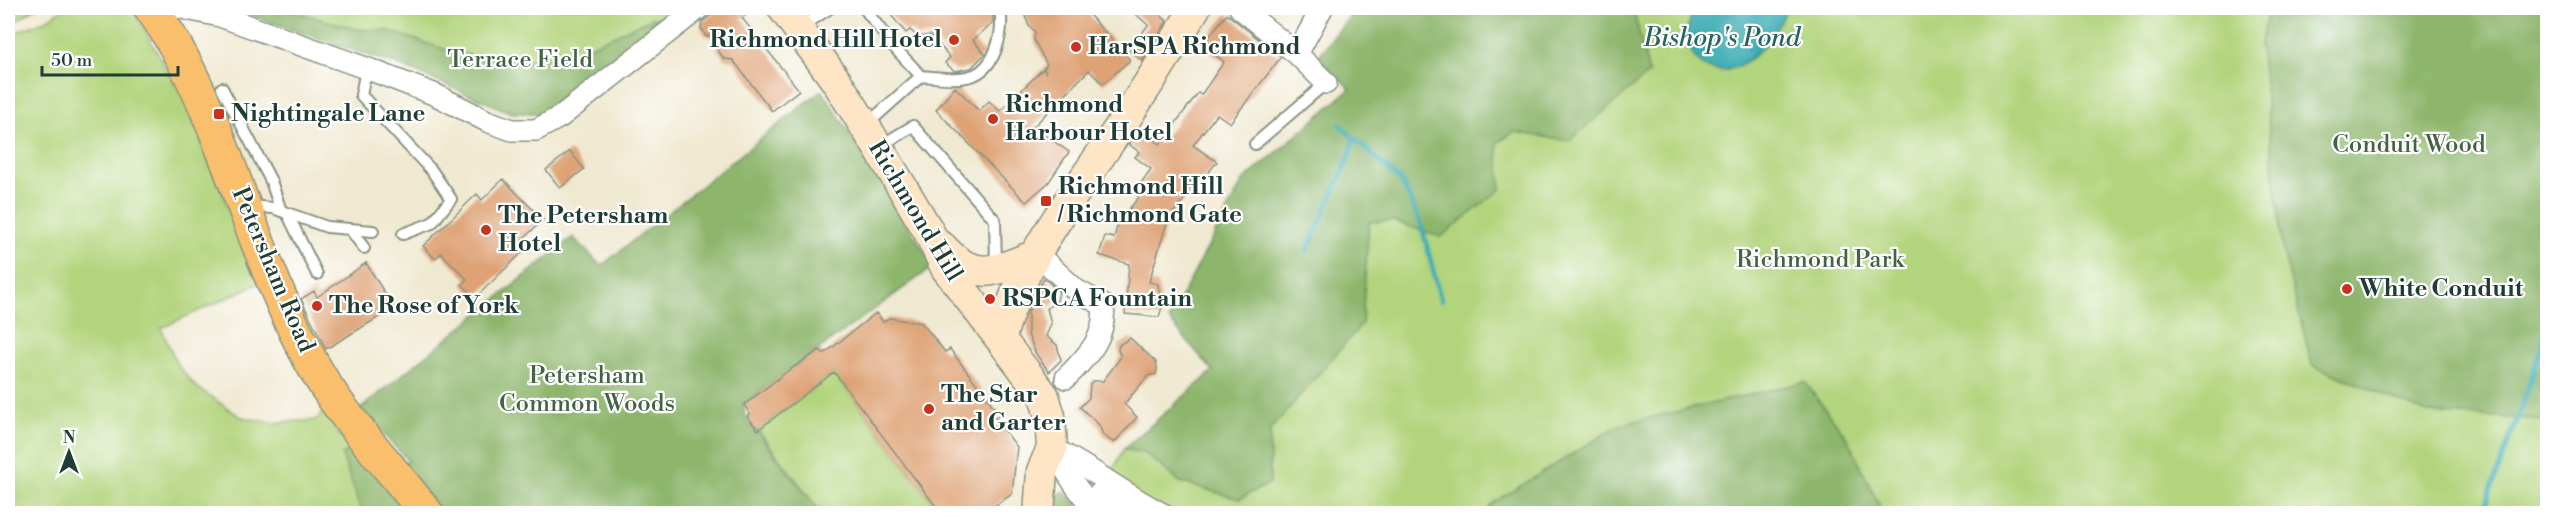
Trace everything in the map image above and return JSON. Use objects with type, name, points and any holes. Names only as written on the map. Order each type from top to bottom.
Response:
[{"type":"main road","points":[[1001,337],[1006,318],[1034,254],[1107,146],[1195,8]]},
{"type":"main road","name":"Petersham Road","points":[[164,9],[179,54],[205,108],[279,297],[309,356],[340,406],[427,513]]},
{"type":"main road","name":"Richmond Hill","points":[[790,18],[837,82],[929,232],[946,268],[1044,396],[1050,416],[1052,448]]},
{"type":"main road","points":[[929,232],[956,262],[979,272],[996,270],[1034,254]]},
{"type":"main road","points":[[1039,513],[1042,471],[1052,448]]},
{"type":"street","points":[[164,9],[220,16],[436,95],[512,130],[536,130],[561,117],[699,8]]},
{"type":"street","points":[[1240,8],[1297,54],[1326,83]]},
{"type":"street","points":[[1297,54],[1322,8]]},
{"type":"street","points":[[1034,254],[1076,291],[1103,305],[1102,329],[1094,349],[1066,378]]},
{"type":"street","points":[[1052,448],[1086,500],[1095,508],[1110,513]]},
{"type":"street","points":[[1052,448],[1077,460],[1107,482],[1163,513]]},
{"type":"street","points":[[1074,481],[1132,513]]},
{"type":"lane","points":[[790,18],[830,8]]},
{"type":"lane","points":[[864,8],[894,47],[921,76],[963,77],[974,75],[985,67],[992,57],[1002,18],[1000,8]]},
{"type":"lane","points":[[366,69],[361,95],[432,171],[451,198],[432,223],[403,234]]},
{"type":"lane","points":[[871,137],[921,76]]},
{"type":"lane","points":[[1255,144],[1326,83]]},
{"type":"lane","points":[[222,88],[317,274]]},
{"type":"lane","points":[[871,137],[914,126],[995,220],[996,270]]},
{"type":"lane","points":[[243,206],[284,212],[327,227],[373,231]]},
{"type":"lane","points":[[350,229],[364,248]]},
{"type":"green space","points":[[8,8],[36,8],[8,26]]},
{"type":"green space","points":[[64,8],[132,8],[187,105],[259,283],[161,328],[177,364],[195,386],[241,417],[275,423],[315,420],[324,412],[351,450],[355,491],[362,513],[8,514],[8,35],[45,21]]},
{"type":"green space","name":"Terrace Field","points":[[228,8],[688,8],[541,113],[512,113],[404,67]]},
{"type":"green space","points":[[228,8],[282,8],[356,29],[389,31],[459,54],[535,60],[573,54],[652,18],[672,19],[541,113],[512,113],[404,67]]},
{"type":"green space","points":[[1356,8],[1633,8],[1649,73],[1569,141],[1514,132],[1497,143],[1501,189],[1441,237],[1393,221],[1369,222],[1362,324],[1270,430],[1270,483],[1239,499],[1180,482],[1146,454],[1124,449],[1213,371],[1169,320],[1243,181],[1350,89],[1318,57]]},
{"type":"green space","name":"Richmond Park","points":[[1450,8],[2547,8],[2547,513],[1093,514],[1124,449],[1213,371]]},
{"type":"green space","name":"Conduit Wood","points":[[2269,8],[2547,8],[2547,420],[2427,413],[2312,365],[2282,247],[2260,45]]},
{"type":"green space","name":"Petersham Common Woods","points":[[822,90],[934,266],[743,404],[745,416],[821,513],[362,513],[342,455],[355,446],[379,480],[408,461],[360,409],[573,237],[601,266]]},
{"type":"green space","points":[[834,372],[941,513],[821,513],[758,430]]},
{"type":"green space","points":[[1805,382],[1847,438],[1883,513],[1485,513],[1493,503],[1619,425]]},
{"type":"green space","points":[[1065,491],[1084,513],[1049,514],[1050,499]]},
{"type":"water","name":"Bishop's Pond","points":[[1694,8],[1787,8],[1774,32],[1755,55],[1731,69],[1717,70],[1704,66],[1694,57],[1687,40]]},
{"type":"building","points":[[722,8],[755,8],[742,18],[799,90],[772,111],[733,60],[724,59],[717,49],[718,37],[706,36],[701,28],[702,22]]},
{"type":"building","name":"Richmond Hill Hotel","points":[[885,8],[989,8],[993,13],[993,23],[973,40],[985,54],[971,68],[955,71],[945,63],[950,57],[930,35],[918,37],[910,30],[906,33]]},
{"type":"building","name":"Richmond Harbour Hotel","points":[[1022,8],[1083,8],[1130,60],[1103,84],[1089,70],[1033,127],[1069,152],[1048,183],[1026,202],[936,110],[955,87],[979,111],[989,101],[1000,111],[1043,69],[1046,73],[1044,68],[1047,65],[1034,40],[1035,32],[1029,26]]},
{"type":"building","points":[[1129,8],[1152,8],[1167,21],[1143,61],[1129,51],[1148,25]]},
{"type":"building","points":[[1227,14],[1281,57],[1230,123],[1217,114],[1193,145],[1217,162],[1198,185],[1190,180],[1188,195],[1168,219],[1149,282],[1158,284],[1162,307],[1159,317],[1125,314],[1129,264],[1099,255],[1105,236],[1114,238],[1118,223],[1139,197],[1137,195],[1143,185],[1141,183],[1151,169],[1135,157],[1139,152],[1129,144],[1139,129],[1160,144],[1198,93],[1201,95],[1224,62],[1202,45]]},
{"type":"building","points":[[570,151],[584,169],[560,188],[546,170]]},
{"type":"building","name":"The Petersham Hotel","points":[[503,179],[543,220],[523,239],[529,246],[475,298],[462,284],[467,279],[441,253],[435,259],[423,246],[477,194],[482,200]]},
{"type":"building","name":"The Rose of York","points":[[366,263],[394,308],[326,349],[301,299],[314,291],[317,297]]},
{"type":"building","points":[[1044,278],[1059,292],[1057,301],[1047,308],[1051,324],[1046,336],[1057,345],[1061,360],[1049,372],[1036,354],[1028,334],[1028,312]]},
{"type":"building","name":"The Star and Garter","points":[[876,313],[883,322],[889,318],[922,323],[945,352],[950,349],[1000,415],[995,418],[1017,447],[1012,494],[996,505],[1002,513],[941,513],[834,372],[758,430],[747,416],[750,414],[744,405],[789,370],[820,350],[824,354]]},
{"type":"building","points":[[1130,338],[1156,362],[1157,369],[1156,374],[1148,376],[1124,404],[1137,417],[1114,443],[1103,435],[1099,425],[1080,407],[1089,398],[1090,384],[1093,381],[1103,381],[1121,357],[1118,350],[1119,345]]},
{"type":"waterway","points":[[1340,125],[1401,181],[1421,223],[1441,301]]},
{"type":"waterway","points":[[1307,251],[1349,157],[1354,138]]},
{"type":"waterway","points":[[2482,514],[2522,406],[2548,326]]},
{"type":"place","name":"Richmond Hill Hotel","points":[[954,40]]},
{"type":"place","name":"HarSPA Richmond","points":[[1076,47]]},
{"type":"place","name":"Nightingale Lane","points":[[219,114]]},
{"type":"place","name":"Richmond Harbour Hotel","points":[[993,119]]},
{"type":"place","name":"Richmond Hill / Richmond Gate","points":[[1046,201]]},
{"type":"place","name":"The Petersham Hotel","points":[[486,230]]},
{"type":"place","name":"White Conduit","points":[[2347,289]]},
{"type":"place","name":"RSPCA Fountain","points":[[990,299]]},
{"type":"place","name":"The Rose of York","points":[[317,306]]},
{"type":"place","name":"The Star and Garter","points":[[929,409]]}]
